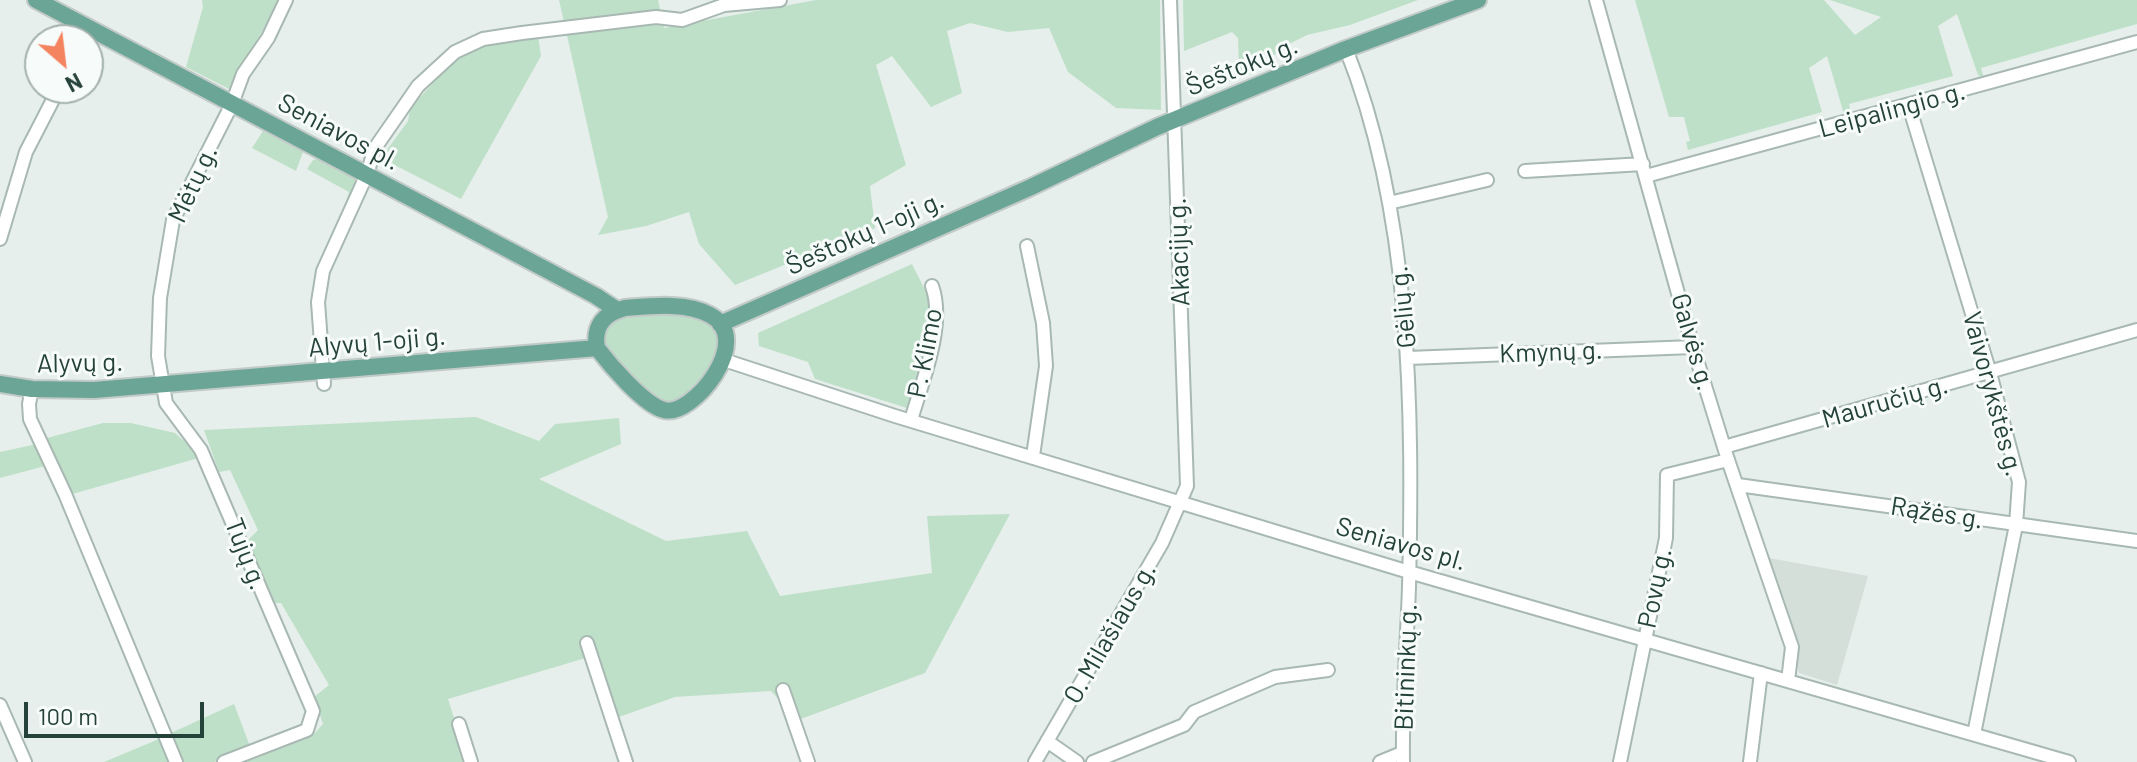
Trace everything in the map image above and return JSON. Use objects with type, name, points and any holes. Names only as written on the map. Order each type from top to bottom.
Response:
[{"type":"main road","name":"Seniavos pl.","points":[[36,0],[73,24]]},
{"type":"main road","name":"Šeštokų g.","points":[[1029,188],[1174,120],[1346,49],[1478,0]]},
{"type":"main road","name":"Seniavos pl.","points":[[104,41],[367,174],[617,310]]},
{"type":"main road","name":"Šeštokų 1-oji g.","points":[[720,324],[1029,188]]},
{"type":"main road","points":[[635,308],[694,309],[712,315],[720,324],[728,349],[724,360],[687,405],[676,411],[667,411],[647,401],[597,348],[595,337],[607,314],[635,308]]},
{"type":"main road","name":"Alyvų 1-oji g.","points":[[161,385],[324,378],[597,348]]},
{"type":"main road","name":"Alyvų g.","points":[[0,384],[32,389],[94,390],[161,385]]},
{"type":"street","name":"Mėtų g.","points":[[161,385],[158,356],[160,298],[173,220],[232,104],[243,74],[268,38],[286,0]]},
{"type":"street","points":[[324,378],[318,302],[323,271],[367,174],[375,148],[418,86],[455,52],[483,39],[608,21],[656,17],[682,20],[724,5],[780,0]]},
{"type":"street","name":"Akacijų g.","points":[[1170,0],[1187,481],[1181,503]]},
{"type":"street","name":"Galvės g.","points":[[1596,0],[1693,347],[1792,647],[1788,681]]},
{"type":"street","name":"Leipalingio g.","points":[[1525,171],[1645,170],[1909,106],[2137,42]]},
{"type":"street","name":"Gėlių g.","points":[[1346,49],[1377,151],[1397,251],[1408,358],[1409,572]]},
{"type":"street","points":[[0,239],[26,152],[51,104]]},
{"type":"street","name":"Vaivorykštės g.","points":[[1909,106],[1990,373],[2019,482],[2016,525],[1974,734]]},
{"type":"street","points":[[1389,203],[1487,180]]},
{"type":"street","points":[[1027,246],[1043,323],[1046,366],[1033,456]]},
{"type":"street","name":"P. Klimo","points":[[911,420],[935,328],[937,309],[932,286]]},
{"type":"street","name":"Mauručių g.","points":[[1724,447],[2137,330]]},
{"type":"street","name":"Kmynų g.","points":[[1408,358],[1693,347]]},
{"type":"street","name":"Seniavos pl.","points":[[724,360],[1409,572],[2063,761]]},
{"type":"street","name":"Tujų g.","points":[[161,385],[166,403],[201,450],[313,711],[307,730],[224,762]]},
{"type":"street","points":[[32,389],[30,419],[65,494],[176,762]]},
{"type":"street","name":"Povų g.","points":[[1620,762],[1666,538],[1667,475],[1728,460]]},
{"type":"street","name":"Rąžės g.","points":[[1738,485],[2137,541]]},
{"type":"street","name":"O. Milašiaus g.","points":[[1035,762],[1162,543],[1181,503]]},
{"type":"street","name":"Bitininkų g.","points":[[1402,758],[1409,572]]},
{"type":"street","points":[[587,643],[626,762]]},
{"type":"street","points":[[1093,762],[1184,725],[1194,712],[1275,677],[1328,670]]},
{"type":"street","points":[[1750,762],[1761,673]]},
{"type":"street","points":[[783,690],[808,762]]},
{"type":"street","points":[[0,705],[25,762]]},
{"type":"street","points":[[459,724],[471,762]]},
{"type":"street","points":[[1047,741],[1077,762]]},
{"type":"street","points":[[1380,762],[1402,758]]},
{"type":"shaded area","points":[[1769,558],[1868,576],[1837,685],[1799,673]]},
{"type":"green space","points":[[202,0],[280,0],[229,89],[186,67],[203,7]]},
{"type":"green space","points":[[559,0],[658,0],[664,28],[816,0],[1160,0],[1161,110],[1116,108],[1068,72],[1049,28],[1008,32],[970,23],[947,31],[962,93],[931,107],[892,56],[876,65],[906,165],[870,186],[875,228],[735,285],[699,244],[689,212],[646,226],[598,235],[608,217]]},
{"type":"green space","points":[[1183,0],[1418,0],[1350,25],[1307,35],[1285,46],[1255,72],[1192,95],[1188,94],[1186,82],[1239,68],[1238,38],[1232,32],[1184,51]]},
{"type":"green space","points":[[1635,0],[1824,0],[1855,35],[1881,17],[1830,0],[2137,0],[2137,24],[1981,68],[1984,78],[1978,75],[1957,14],[1938,26],[1953,76],[1849,104],[1851,115],[1846,115],[1827,56],[1809,68],[1822,112],[1688,150],[1686,142],[1690,141],[1684,117],[1669,117]]},
{"type":"green space","points":[[538,35],[541,56],[461,199],[381,158],[408,121],[410,108],[459,55],[479,45]]},
{"type":"green space","points":[[263,131],[303,152],[296,171],[252,148]]},
{"type":"green space","points":[[317,159],[358,181],[344,208],[349,192],[307,169]]},
{"type":"green space","points":[[912,264],[926,294],[929,315],[922,356],[907,408],[815,379],[808,362],[759,346],[758,333]]},
{"type":"green space","points":[[632,315],[698,315],[716,328],[720,347],[711,368],[679,400],[668,403],[649,398],[608,351],[604,336],[608,325]]},
{"type":"green space","points":[[476,417],[539,441],[555,424],[619,418],[621,444],[539,479],[666,541],[747,531],[780,596],[932,573],[927,516],[1010,514],[925,673],[798,720],[771,691],[675,697],[616,718],[599,654],[448,699],[468,762],[246,762],[313,735],[323,724],[314,697],[329,685],[281,603],[272,603],[246,542],[258,530],[230,470],[219,472],[204,430]]},
{"type":"green space","points":[[103,423],[131,423],[175,433],[202,457],[69,495],[47,438]]},
{"type":"green space","points":[[37,444],[45,466],[0,478],[0,452]]},
{"type":"green space","points":[[234,704],[251,749],[214,762],[181,762],[169,734]]},
{"type":"green space","points":[[159,739],[169,762],[104,762]]}]
